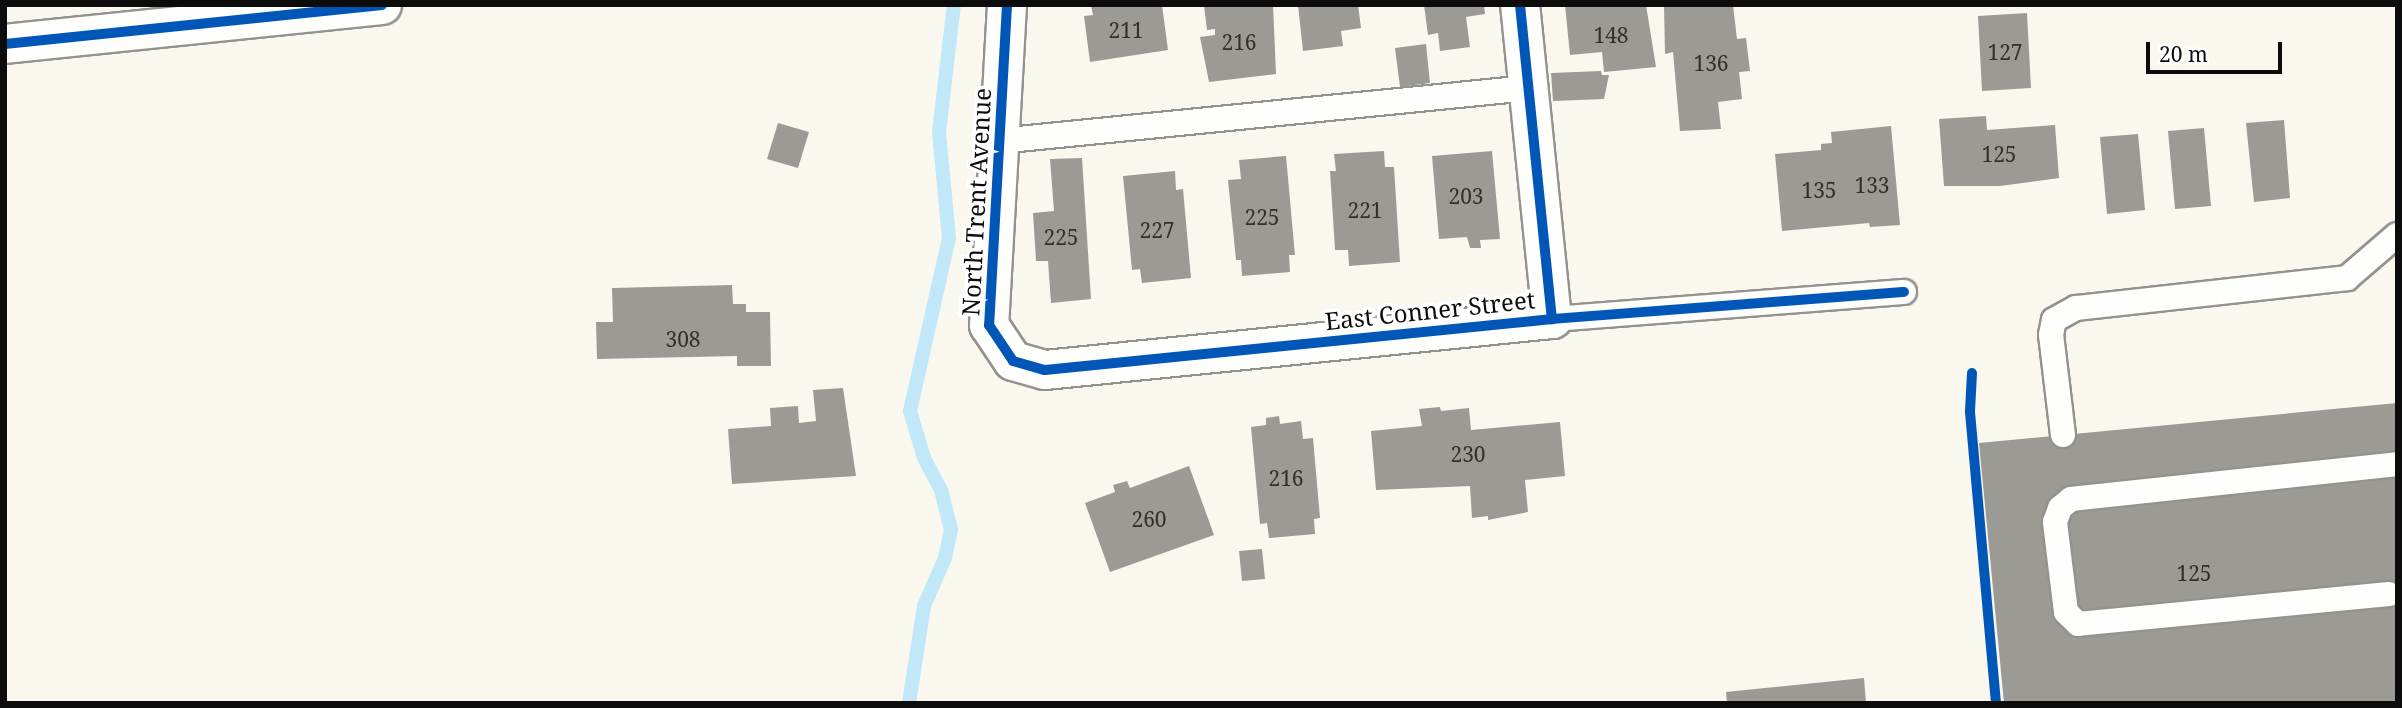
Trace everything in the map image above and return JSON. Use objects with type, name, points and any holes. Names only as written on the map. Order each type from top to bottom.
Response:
[{"type":"street","points":[[5,44],[382,5]]},
{"type":"street","name":"North Trent Avenue","points":[[1007,5],[989,325],[1013,361],[1045,370]]},
{"type":"street","points":[[1520,5],[1552,319]]},
{"type":"street","name":"East Conner Street","points":[[1045,370],[1552,319]]},
{"type":"lane","points":[[999,141],[1528,88]]},
{"type":"lane","points":[[2063,435],[2051,335],[2054,320],[2076,308],[2347,278],[2397,235]]},
{"type":"lane","name":"East Conner Street","points":[[1552,319],[1904,292]]},
{"type":"lane","points":[[2389,594],[2078,624],[2066,612],[2055,522],[2060,508],[2071,499],[2397,464]]},
{"type":"building","points":[[1091,5],[1162,5],[1168,50],[1090,62],[1084,16],[1093,15]]},
{"type":"building","points":[[1204,5],[1273,5],[1276,74],[1209,82],[1200,37],[1215,35],[1215,29],[1207,30]]},
{"type":"building","points":[[1298,5],[1358,5],[1361,28],[1341,31],[1343,46],[1303,51]]},
{"type":"building","points":[[1424,5],[1484,5],[1485,14],[1466,17],[1470,47],[1440,51],[1438,33],[1428,35]]},
{"type":"building","points":[[1565,5],[1646,5],[1656,67],[1604,72],[1602,52],[1570,55]]},
{"type":"building","points":[[1664,5],[1733,5],[1737,39],[1746,38],[1750,71],[1739,72],[1742,99],[1718,102],[1721,129],[1680,131],[1673,52],[1665,54]]},
{"type":"building","points":[[2027,13],[2031,88],[1982,91],[1978,16]]},
{"type":"building","points":[[1426,44],[1430,83],[1400,87],[1395,48]]},
{"type":"building","points":[[1601,71],[1602,75],[1609,75],[1604,99],[1553,101],[1551,73]]},
{"type":"building","points":[[1986,116],[1987,130],[2055,125],[2059,178],[2000,186],[1944,186],[1939,119]]},
{"type":"building","points":[[2284,120],[2290,198],[2254,202],[2246,123]]},
{"type":"building","points":[[778,123],[809,132],[798,168],[767,159]]},
{"type":"building","points":[[1891,126],[1900,225],[1870,227],[1869,223],[1782,231],[1775,154],[1821,150],[1821,144],[1832,143],[1831,132]]},
{"type":"building","points":[[2204,128],[2211,206],[2175,209],[2168,131]]},
{"type":"building","points":[[2138,134],[2145,210],[2107,214],[2100,137]]},
{"type":"building","points":[[1384,151],[1385,167],[1394,167],[1400,262],[1349,266],[1348,250],[1335,250],[1330,171],[1336,171],[1334,154]]},
{"type":"building","points":[[1492,151],[1500,239],[1480,240],[1481,248],[1470,248],[1467,237],[1439,239],[1432,156]]},
{"type":"building","points":[[1286,156],[1295,255],[1289,255],[1290,272],[1242,276],[1241,260],[1236,260],[1228,180],[1241,179],[1239,160]]},
{"type":"building","points":[[1082,158],[1091,299],[1051,303],[1048,261],[1036,261],[1033,213],[1054,211],[1050,159]]},
{"type":"building","points":[[1175,171],[1176,190],[1183,189],[1191,278],[1142,283],[1140,269],[1132,270],[1123,176]]},
{"type":"building","points":[[732,285],[733,304],[746,304],[746,312],[770,312],[771,366],[737,366],[737,356],[597,359],[596,322],[613,322],[612,288]]},
{"type":"building","points":[[843,388],[856,476],[732,484],[728,429],[771,426],[770,408],[798,406],[799,423],[816,421],[813,390]]},
{"type":"building","points":[[2397,403],[2397,703],[2004,703],[1979,443]]},
{"type":"building","points":[[1440,407],[1441,411],[1469,408],[1471,430],[1560,422],[1565,476],[1525,480],[1528,512],[1488,520],[1488,516],[1472,518],[1470,486],[1376,490],[1371,431],[1422,426],[1419,409]]},
{"type":"building","points":[[1279,416],[1280,424],[1301,421],[1303,439],[1313,438],[1320,518],[1314,519],[1315,534],[1269,538],[1267,523],[1260,524],[1251,427],[1266,425],[1266,418]]},
{"type":"building","points":[[1189,466],[1214,535],[1110,572],[1085,503],[1115,492],[1113,485],[1127,481],[1130,488]]},
{"type":"building","points":[[1262,549],[1265,579],[1242,581],[1239,551]]},
{"type":"building","points":[[1864,678],[1866,703],[1727,703],[1726,692]]},
{"type":"waterway","points":[[909,703],[924,606],[945,558],[951,530],[941,490],[924,458],[910,411],[949,238],[939,132],[954,5]]},
{"type":"cycle path","points":[[5,44],[382,5]]},
{"type":"cycle path","points":[[1007,5],[989,325],[1013,361],[1045,370],[1552,319],[1904,292]]},
{"type":"cycle path","points":[[1520,5],[1552,319]]},
{"type":"cycle path","points":[[1972,373],[1970,412],[1996,703]]}]
